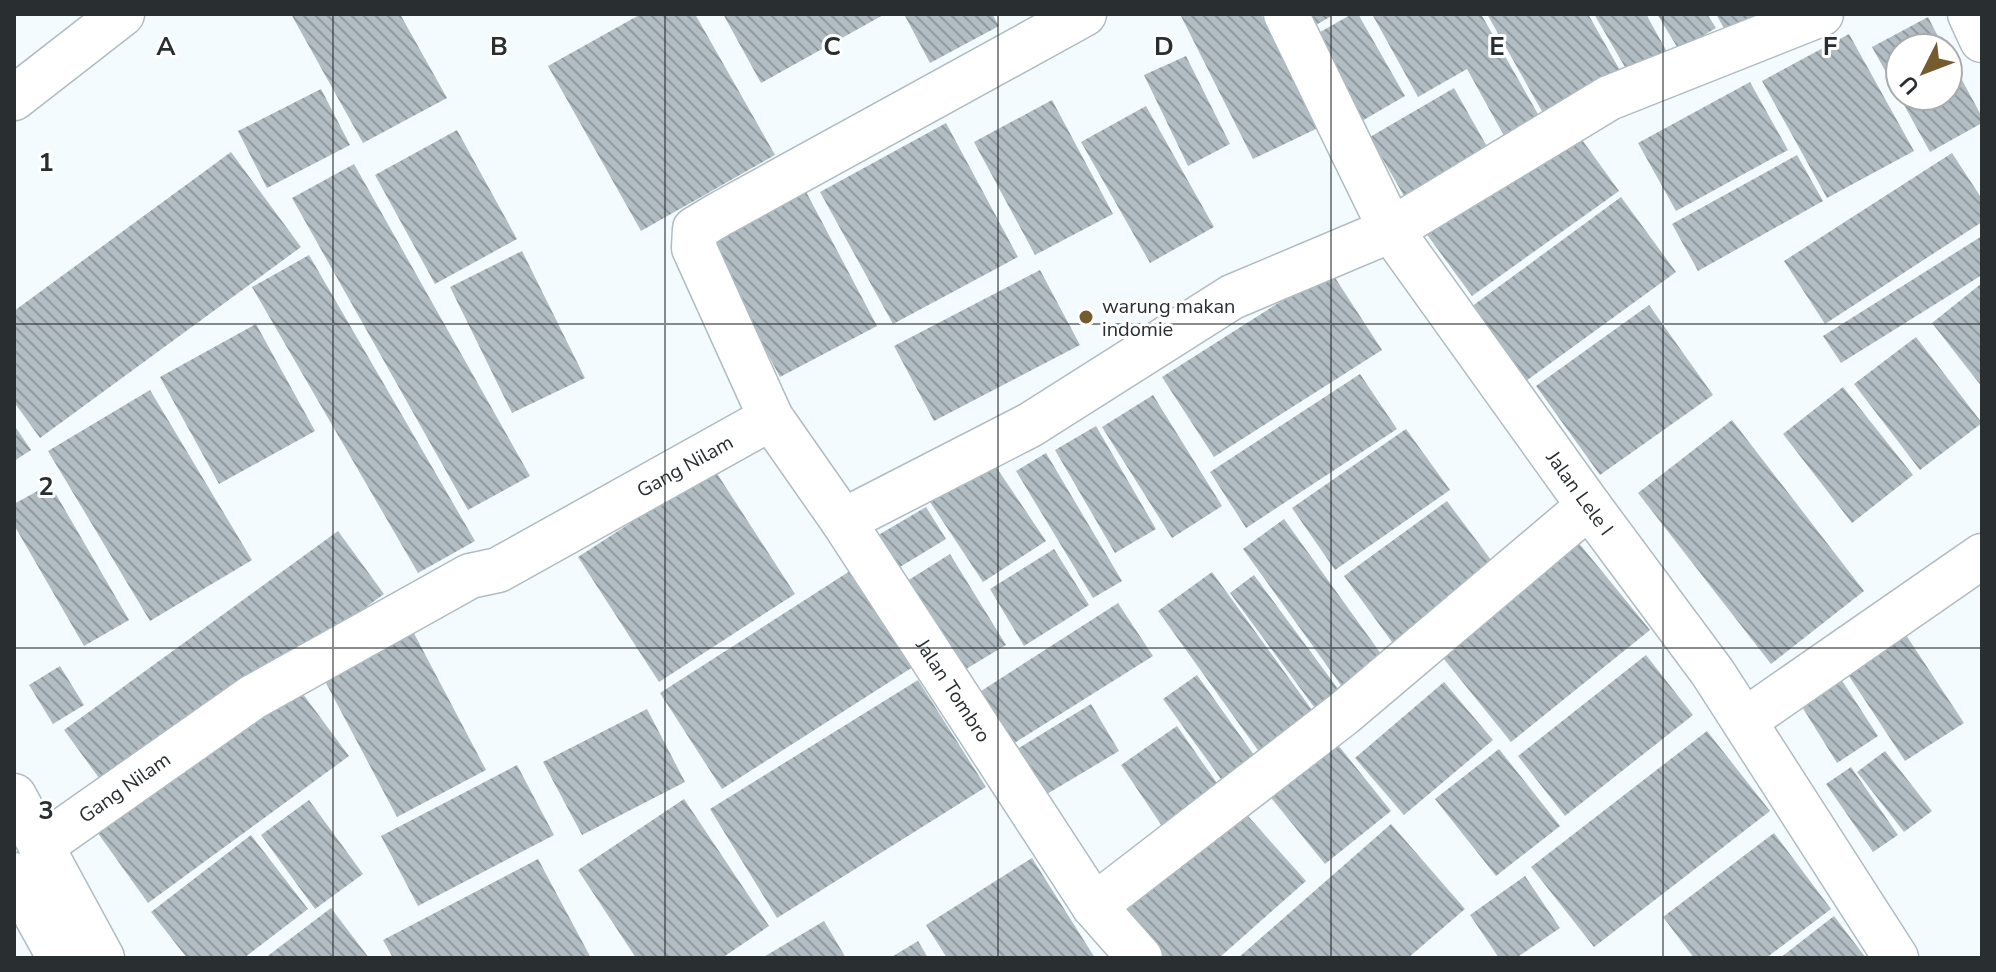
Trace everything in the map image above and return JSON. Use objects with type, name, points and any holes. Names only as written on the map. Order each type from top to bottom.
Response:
[{"type":"main road","points":[[771,418],[694,248],[695,229],[1084,14]]},
{"type":"main road","name":"Jalan Lele I","points":[[1286,14],[1391,230],[1713,673],[1896,958]]},
{"type":"main road","points":[[843,521],[1030,425],[1232,297],[1391,230],[1609,98],[1821,14]]},
{"type":"main road","points":[[1970,14],[1982,40]]},
{"type":"main road","points":[[14,98],[110,18]]},
{"type":"main road","name":"Jalan Tombro","points":[[771,418],[843,521],[1094,906],[1140,958]]},
{"type":"main road","name":"Gang Nilam","points":[[27,860],[253,697],[470,576],[498,570],[771,418]]},
{"type":"main road","points":[[1094,906],[1343,714],[1589,506]]},
{"type":"main road","points":[[1744,721],[1982,556]]},
{"type":"main road","points":[[14,796],[27,860],[60,958]]},
{"type":"main road","points":[[27,860],[102,958]]},
{"type":"building","points":[[291,14],[400,14],[447,98],[363,143]]},
{"type":"building","points":[[641,14],[695,14],[775,155],[641,231],[548,66]]},
{"type":"building","points":[[723,14],[885,14],[761,83]]},
{"type":"building","points":[[904,14],[992,14],[999,26],[930,63]]},
{"type":"building","points":[[1180,14],[1261,14],[1318,128],[1253,159]]},
{"type":"building","points":[[1310,14],[1335,14],[1316,25]]},
{"type":"building","points":[[1352,14],[1358,14],[1405,96],[1355,125],[1306,40]]},
{"type":"building","points":[[1372,14],[1481,14],[1543,123],[1508,143],[1467,69],[1418,97]]},
{"type":"building","points":[[1487,14],[1588,14],[1625,79],[1548,122]]},
{"type":"building","points":[[1594,14],[1646,14],[1667,52],[1629,74]]},
{"type":"building","points":[[1657,14],[1707,14],[1716,28],[1679,50]]},
{"type":"building","points":[[1716,14],[1757,14],[1726,32]]},
{"type":"building","points":[[1928,17],[1936,32],[1900,32]]},
{"type":"building","points":[[1849,34],[1884,97],[1884,112],[1892,112],[1914,151],[1827,198],[1762,81]]},
{"type":"building","points":[[1884,41],[1884,69],[1872,47]]},
{"type":"building","points":[[1186,56],[1230,144],[1188,166],[1144,75]]},
{"type":"building","points":[[1750,82],[1788,150],[1676,211],[1638,143]]},
{"type":"building","points":[[1964,84],[1982,117],[1982,123],[1930,152],[1908,112],[1964,112]]},
{"type":"building","points":[[1454,88],[1494,159],[1411,208],[1370,137]]},
{"type":"building","points":[[321,89],[350,145],[267,188],[238,131]]},
{"type":"building","points":[[1052,100],[1113,214],[1035,255],[974,142]]},
{"type":"building","points":[[1146,106],[1214,227],[1150,263],[1081,142]]},
{"type":"building","points":[[946,123],[1018,257],[893,324],[820,192]]},
{"type":"building","points":[[1572,126],[1619,191],[1472,296],[1425,232]]},
{"type":"building","points":[[457,130],[517,239],[435,284],[375,175]]},
{"type":"building","points":[[231,152],[301,247],[40,438],[14,402],[14,311]]},
{"type":"building","points":[[1952,153],[1982,199],[1982,222],[1825,324],[1784,261]]},
{"type":"building","points":[[1797,155],[1823,201],[1698,271],[1672,224]]},
{"type":"building","points":[[354,164],[530,476],[468,510],[292,198]]},
{"type":"building","points":[[803,186],[877,326],[780,377],[705,238]]},
{"type":"building","points":[[1621,197],[1676,272],[1526,381],[1471,307]]},
{"type":"building","points":[[1982,236],[1982,275],[1841,363],[1823,336]]},
{"type":"building","points":[[522,251],[585,378],[512,413],[450,287]]},
{"type":"building","points":[[309,255],[475,541],[418,573],[252,287]]},
{"type":"building","points":[[1040,270],[1080,345],[934,421],[894,346]]},
{"type":"building","points":[[1330,270],[1382,350],[1214,457],[1162,377]]},
{"type":"building","points":[[1982,283],[1982,387],[1932,323]]},
{"type":"building","points":[[1649,305],[1713,395],[1600,475],[1536,386]]},
{"type":"building","points":[[256,324],[315,431],[219,484],[160,377]]},
{"type":"building","points":[[1916,337],[1982,423],[1920,470],[1854,384]]},
{"type":"building","points":[[1360,374],[1397,429],[1246,528],[1210,472]]},
{"type":"building","points":[[1843,387],[1913,475],[1852,523],[1783,434]]},
{"type":"building","points":[[150,390],[252,560],[150,621],[48,451]]},
{"type":"building","points":[[1153,395],[1222,506],[1172,538],[1102,427]]},
{"type":"building","points":[[1732,420],[1864,591],[1771,664],[1638,493]]},
{"type":"building","points":[[14,425],[31,450],[14,461]]},
{"type":"building","points":[[1096,426],[1156,529],[1115,553],[1055,450]]},
{"type":"building","points":[[1406,429],[1450,490],[1335,570],[1292,508]]},
{"type":"building","points":[[1046,453],[1122,581],[1093,598],[1016,471]]},
{"type":"building","points":[[992,461],[1046,541],[983,582],[930,502]]},
{"type":"building","points":[[714,469],[795,594],[659,682],[578,557]]},
{"type":"building","points":[[50,484],[129,620],[84,646],[14,525],[14,504]]},
{"type":"building","points":[[1447,501],[1503,576],[1400,653],[1344,576]]},
{"type":"building","points":[[926,507],[946,539],[895,570],[875,537]]},
{"type":"building","points":[[1284,519],[1384,658],[1343,688],[1243,549]]},
{"type":"building","points":[[338,531],[384,594],[110,793],[64,730]]},
{"type":"building","points":[[1578,542],[1650,630],[1511,742],[1439,653]]},
{"type":"building","points":[[1054,549],[1089,605],[1024,646],[990,589]]},
{"type":"building","points":[[950,554],[1006,645],[951,678],[896,588]]},
{"type":"building","points":[[853,569],[916,665],[722,789],[660,693]]},
{"type":"building","points":[[1212,572],[1320,721],[1265,760],[1158,611]]},
{"type":"building","points":[[1254,575],[1341,693],[1317,711],[1230,593]]},
{"type":"building","points":[[1118,603],[1153,656],[1008,747],[975,695]]},
{"type":"building","points":[[408,622],[486,770],[397,817],[318,668]]},
{"type":"building","points":[[1904,632],[1964,723],[1905,761],[1845,670]]},
{"type":"building","points":[[1646,655],[1693,715],[1565,816],[1518,756]]},
{"type":"building","points":[[60,666],[84,705],[53,724],[29,685]]},
{"type":"building","points":[[1197,675],[1259,762],[1226,786],[1163,699]]},
{"type":"building","points":[[1839,676],[1878,736],[1837,763],[1799,702]]},
{"type":"building","points":[[918,680],[986,787],[777,918],[710,809]]},
{"type":"building","points":[[1444,682],[1493,740],[1404,815],[1355,758]]},
{"type":"building","points":[[297,686],[349,756],[148,903],[97,832]]},
{"type":"building","points":[[1091,704],[1119,751],[1042,797],[1014,751]]},
{"type":"building","points":[[647,709],[685,782],[582,835],[543,762]]},
{"type":"building","points":[[1177,726],[1226,796],[1168,835],[1121,765]]},
{"type":"building","points":[[1707,731],[1770,811],[1594,947],[1531,867]]},
{"type":"building","points":[[1330,735],[1391,811],[1325,864],[1264,789]]},
{"type":"building","points":[[1499,749],[1560,826],[1496,876],[1435,799]]},
{"type":"building","points":[[1885,751],[1932,811],[1904,832],[1857,772]]},
{"type":"building","points":[[517,765],[554,835],[418,906],[381,836]]},
{"type":"building","points":[[1851,767],[1898,835],[1873,852],[1826,784]]},
{"type":"building","points":[[684,799],[769,926],[722,958],[636,958],[578,870]]},
{"type":"building","points":[[309,800],[363,874],[315,909],[261,835]]},
{"type":"building","points":[[1240,807],[1306,881],[1219,958],[1159,958],[1120,913]]},
{"type":"building","points":[[1391,824],[1465,909],[1408,958],[1238,958]]},
{"type":"building","points":[[1774,833],[1831,909],[1766,958],[1694,958],[1663,917]]},
{"type":"building","points":[[251,835],[308,909],[244,958],[187,958],[151,912]]},
{"type":"building","points":[[1032,858],[1095,958],[947,958],[926,925]]},
{"type":"building","points":[[538,859],[591,958],[393,958],[383,940]]},
{"type":"building","points":[[1525,876],[1560,928],[1516,958],[1499,958],[1470,915]]},
{"type":"building","points":[[331,908],[369,958],[265,958]]},
{"type":"building","points":[[1834,916],[1866,958],[1780,958]]},
{"type":"building","points":[[824,921],[846,958],[762,958]]},
{"type":"building","points":[[918,941],[928,958],[890,958]]},
{"type":"place","name":"warung makan indomie","points":[[1086,317]]}]
